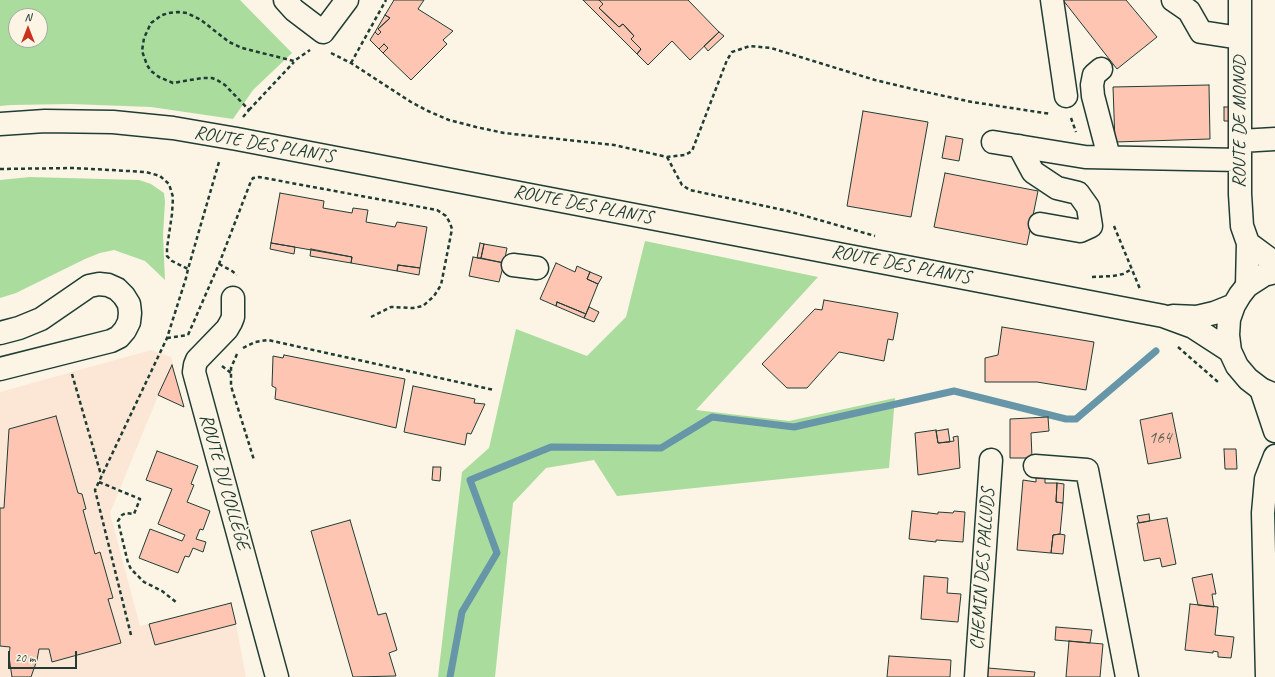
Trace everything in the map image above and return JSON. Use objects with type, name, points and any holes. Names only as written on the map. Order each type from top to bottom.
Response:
[{"type":"main road","points":[[286,0],[319,39],[347,0]]},
{"type":"main road","points":[[1052,0],[1066,96]]},
{"type":"main road","points":[[1173,0],[1189,11],[1201,32],[1240,38]]},
{"type":"main road","name":"ROUTE DE MONOD","points":[[1240,0],[1240,211],[1242,226],[1248,243],[1247,286]]},
{"type":"main road","points":[[1101,69],[1094,75],[1092,85],[1093,96],[1109,156]]},
{"type":"main road","name":"ROUTE DES PLANTS","points":[[0,124],[46,121],[82,121],[113,122],[173,128],[1163,316]]},
{"type":"main road","points":[[993,142],[1085,156],[1109,156],[1240,150],[1275,140]]},
{"type":"main road","points":[[1019,146],[1033,172],[1058,188],[1078,193],[1088,207],[1091,226],[1080,231],[1040,224]]},
{"type":"main road","points":[[1248,243],[1275,262]]},
{"type":"main road","points":[[513,265],[537,268]]},
{"type":"main road","points":[[1275,272],[1264,275],[1247,286],[1234,305],[1229,319],[1228,335],[1230,351],[1237,366],[1248,379],[1268,392],[1275,431]]},
{"type":"main road","points":[[0,333],[19,328],[41,319],[89,286],[99,284],[108,285],[117,289],[129,304],[129,322],[119,337],[111,341],[0,369]]},
{"type":"main road","name":"ROUTE DU COLLÈGE","points":[[236,288],[232,322],[197,360],[194,372],[277,677]]},
{"type":"main road","points":[[1163,316],[1197,317],[1214,313],[1234,305]]},
{"type":"main road","points":[[1163,316],[1193,327],[1230,351]]},
{"type":"main road","points":[[1267,677],[1263,512],[1265,484],[1275,456]]},
{"type":"main road","name":"CHEMIN DES PALLUDS","points":[[976,677],[991,460]]},
{"type":"main road","points":[[1035,466],[1087,470],[1127,677]]},
{"type":"path","points":[[351,63],[386,0]]},
{"type":"path","points":[[249,110],[225,85],[212,78],[202,78],[173,83],[159,77],[151,71],[146,65],[142,50],[144,38],[151,23],[169,12],[187,13],[201,20],[221,38],[235,46],[294,61]]},
{"type":"path","points":[[241,120],[294,61],[319,39],[351,63],[411,102],[449,120],[504,133],[614,145],[667,156],[685,155],[692,151],[727,60],[732,52],[750,46],[771,48],[875,80],[921,91],[972,102],[1056,115]]},
{"type":"path","points":[[667,156],[682,185],[690,190],[788,211],[877,237]]},
{"type":"path","points":[[131,635],[95,490],[167,338],[186,278],[219,162]]},
{"type":"path","points":[[0,169],[74,168],[146,172],[160,176],[169,184],[172,197],[172,214],[167,256],[172,261],[188,269]]},
{"type":"path","points":[[188,335],[219,264],[250,181],[256,177],[429,209],[443,213],[452,229],[442,281],[439,289],[431,300],[423,306],[413,308],[392,307],[371,317]]},
{"type":"path","points":[[219,264],[232,271],[236,288]]},
{"type":"path","points":[[1088,278],[1123,274],[1132,269],[1142,292]]},
{"type":"path","points":[[241,349],[254,342],[268,340],[494,390]]},
{"type":"path","points":[[1174,343],[1222,384]]},
{"type":"path","points":[[65,352],[102,475]]},
{"type":"path","points":[[238,352],[231,368],[231,386],[254,460]]},
{"type":"path","points":[[98,482],[140,499],[134,514],[126,513],[122,515],[118,521],[128,563],[131,569],[144,582],[162,591],[176,602]]},
{"type":"shaded area","points":[[151,350],[171,357],[184,407],[158,396],[110,513],[140,626],[149,624],[155,645],[236,624],[246,677],[0,677],[0,392]]},
{"type":"green space","points":[[0,0],[240,0],[292,53],[253,90],[233,119],[151,107],[71,104],[0,106]]},
{"type":"green space","points":[[30,177],[139,180],[151,184],[164,193],[165,202],[163,235],[165,280],[145,261],[114,250],[100,253],[85,259],[16,293],[0,298],[0,180]]},
{"type":"green space","points":[[645,241],[818,277],[696,410],[789,421],[895,398],[889,468],[617,496],[594,460],[546,468],[513,503],[495,677],[438,677],[462,472],[489,448],[516,329],[587,356],[626,317]]},
{"type":"building","points":[[394,0],[424,0],[418,9],[453,31],[443,40],[447,44],[411,80],[383,53],[388,48],[384,44],[379,49],[370,40],[375,32],[378,35],[381,32],[378,29],[390,18],[385,15]]},
{"type":"building","points":[[583,0],[599,0],[603,4],[599,8],[619,27],[623,24],[634,36],[631,39],[641,49],[637,54]]},
{"type":"building","points":[[599,0],[688,0],[719,32],[690,60],[672,41],[648,65],[637,54],[641,49],[631,39],[634,36],[623,24],[619,27],[599,8],[603,4]]},
{"type":"building","points":[[1063,0],[1126,0],[1157,37],[1117,69]]},
{"type":"building","points":[[385,15],[390,18],[378,29],[381,32],[378,35],[375,32]]},
{"type":"building","points":[[719,32],[724,36],[708,51],[704,46]]},
{"type":"building","points":[[384,44],[388,48],[383,53],[379,49]]},
{"type":"building","points":[[1209,85],[1210,139],[1115,142],[1113,87]]},
{"type":"building","points":[[1224,107],[1232,107],[1232,121],[1224,121]]},
{"type":"building","points":[[863,111],[928,122],[911,217],[847,206]]},
{"type":"building","points":[[946,136],[963,139],[959,161],[942,158]]},
{"type":"building","points":[[945,173],[1038,191],[1027,245],[934,227]]},
{"type":"building","points":[[280,193],[324,201],[323,208],[352,213],[353,208],[368,210],[366,222],[395,227],[397,222],[427,227],[420,268],[398,265],[397,271],[351,263],[352,257],[271,243]]},
{"type":"building","points":[[271,243],[295,247],[294,254],[270,249]]},
{"type":"building","points":[[480,243],[484,244],[481,258],[477,258]]},
{"type":"building","points":[[484,244],[507,248],[504,263],[481,258]]},
{"type":"building","points":[[311,249],[352,257],[351,263],[310,256]]},
{"type":"building","points":[[473,257],[504,263],[499,282],[469,276]]},
{"type":"building","points":[[556,263],[575,272],[577,266],[590,272],[587,279],[598,284],[586,314],[557,302],[556,306],[540,299]]},
{"type":"building","points":[[398,265],[420,268],[419,275],[397,271]]},
{"type":"building","points":[[590,272],[602,277],[598,284],[587,279]]},
{"type":"building","points":[[824,300],[898,313],[893,340],[888,339],[884,361],[839,352],[807,388],[787,388],[762,364],[815,309],[822,310]]},
{"type":"building","points":[[557,302],[586,314],[584,318],[556,306]]},
{"type":"building","points":[[589,307],[599,312],[594,322],[584,318]]},
{"type":"building","points":[[1002,327],[1094,342],[1086,390],[1037,382],[985,382],[985,358],[998,355]]},
{"type":"building","points":[[284,355],[405,379],[396,428],[275,399],[276,388],[272,386],[273,356],[283,358]]},
{"type":"building","points":[[172,365],[184,407],[158,395]]},
{"type":"building","points":[[413,386],[475,399],[474,403],[485,404],[471,434],[467,433],[465,445],[404,432]]},
{"type":"building","points":[[1172,413],[1181,458],[1148,464],[1140,420]]},
{"type":"building","points":[[56,416],[78,493],[82,494],[86,509],[83,510],[95,554],[100,552],[113,598],[108,599],[121,643],[52,662],[49,649],[39,649],[31,677],[12,677],[9,657],[10,647],[0,646],[0,508],[4,508],[9,429]]},
{"type":"building","points":[[1048,417],[1049,431],[1031,433],[1032,458],[1010,458],[1010,419]]},
{"type":"building","points":[[948,429],[950,442],[938,443],[936,431]]},
{"type":"building","points":[[936,430],[938,443],[954,441],[953,437],[958,436],[960,468],[918,475],[915,433]]},
{"type":"building","points":[[1224,449],[1236,449],[1237,469],[1225,469]]},
{"type":"building","points":[[157,451],[198,466],[191,484],[194,485],[187,502],[210,511],[203,530],[200,529],[196,539],[206,542],[203,552],[193,548],[189,557],[185,556],[178,573],[139,558],[150,529],[182,541],[185,535],[158,524],[172,489],[146,480]]},
{"type":"building","points":[[433,467],[441,467],[440,481],[432,480]]},
{"type":"building","points":[[1036,478],[1045,478],[1045,483],[1057,483],[1056,502],[1063,503],[1060,534],[1053,535],[1051,553],[1017,550],[1023,480],[1036,482]]},
{"type":"building","points":[[1057,483],[1064,484],[1063,503],[1056,502]]},
{"type":"building","points":[[912,511],[938,514],[938,512],[965,512],[963,542],[936,540],[936,542],[909,539]]},
{"type":"building","points":[[1149,514],[1150,521],[1139,523],[1137,516]]},
{"type":"building","points":[[1167,518],[1176,564],[1162,567],[1160,558],[1144,561],[1137,523]]},
{"type":"building","points":[[350,520],[378,615],[386,613],[397,650],[389,653],[396,676],[353,677],[311,531]]},
{"type":"building","points":[[1053,535],[1065,535],[1063,554],[1051,553]]},
{"type":"building","points":[[1212,574],[1216,594],[1212,594],[1214,607],[1198,605],[1192,578]]},
{"type":"building","points":[[924,576],[948,578],[947,593],[961,594],[958,622],[921,619]]},
{"type":"building","points":[[231,603],[236,624],[155,645],[149,624]]},
{"type":"building","points":[[1190,604],[1218,607],[1215,635],[1234,637],[1231,658],[1218,657],[1218,652],[1213,651],[1213,653],[1185,650]]},
{"type":"building","points":[[1056,627],[1092,630],[1090,643],[1055,640]]},
{"type":"building","points":[[1069,641],[1103,644],[1100,677],[1066,677]]},
{"type":"building","points":[[889,656],[951,660],[950,677],[887,677]]},
{"type":"building","points":[[988,668],[1035,672],[1034,677],[987,677]]},
{"type":"waterway","points":[[450,677],[462,612],[497,553],[470,480],[551,447],[661,448],[712,417],[794,427],[954,391],[1066,419],[1076,419],[1156,351]]}]
